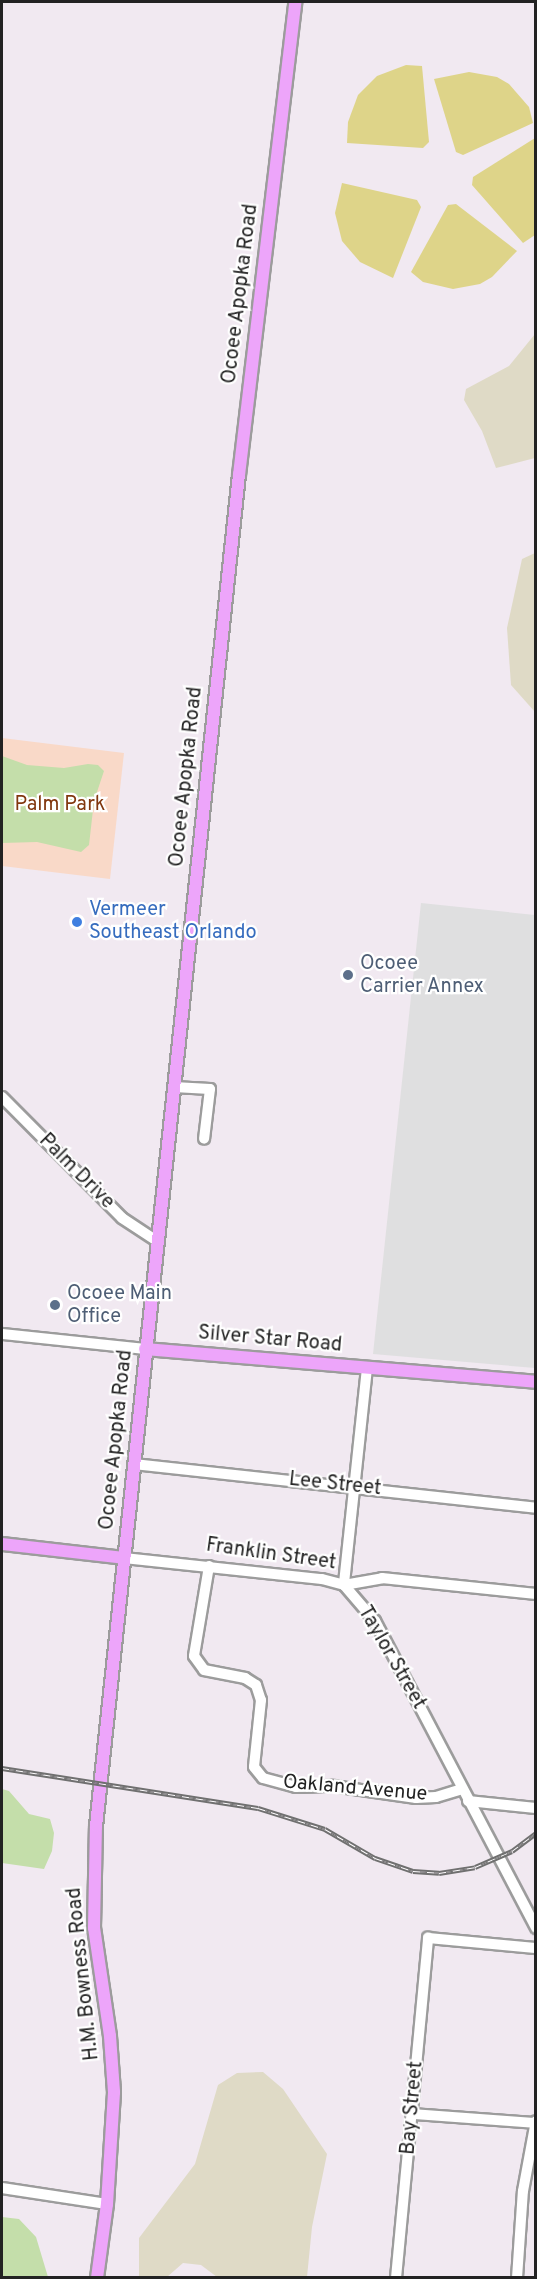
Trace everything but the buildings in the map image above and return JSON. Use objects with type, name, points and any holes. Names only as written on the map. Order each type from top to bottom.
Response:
[{"type":"main road","name":"Ocoee Apopka Road","points":[[124,1558],[157,1241],[295,2]]},
{"type":"main road","name":"Silver Star Road","points":[[146,1348],[536,1382]]},
{"type":"main road","name":"Franklin Street","points":[[2,1544],[124,1558]]},
{"type":"main road","name":"H.M. Bowness Road","points":[[97,2277],[107,2204],[113,2133],[113,2069],[94,1928],[93,1860],[124,1558]]},
{"type":"street","points":[[174,1087],[210,1089],[204,1139]]},
{"type":"street","name":"Palm Drive","points":[[2,1097],[122,1218],[157,1241]]},
{"type":"street","name":"Silver Star Road","points":[[2,1334],[146,1348]]},
{"type":"street","points":[[344,1585],[368,1368]]},
{"type":"street","name":"Lee Street","points":[[134,1464],[536,1508]]},
{"type":"street","name":"Franklin Street","points":[[124,1558],[208,1566],[344,1585],[382,1578],[536,1594]]},
{"type":"street","name":"Oakland Avenue","points":[[208,1566],[194,1656],[204,1670],[245,1678],[260,1692],[254,1767],[263,1778],[279,1784],[361,1789],[416,1798],[436,1797],[462,1788]]},
{"type":"street","name":"Taylor Street","points":[[344,1585],[375,1621],[536,1928]]},
{"type":"street","points":[[468,1801],[536,1808]]},
{"type":"street","name":"Bay Street","points":[[396,2277],[428,1938],[536,1948]]},
{"type":"street","points":[[413,2114],[535,2122],[523,2191],[517,2277]]},
{"type":"street","points":[[2,2188],[107,2204]]},
{"type":"shaded area","points":[[406,65],[422,66],[429,142],[423,148],[347,143],[348,122],[358,95],[377,76]]},
{"type":"shaded area","points":[[469,72],[497,77],[509,84],[529,107],[533,123],[463,155],[456,152],[434,79]]},
{"type":"shaded area","points":[[535,138],[535,235],[523,243],[472,185],[473,177]]},
{"type":"shaded area","points":[[342,183],[417,200],[421,207],[393,278],[360,262],[342,241],[335,213]]},
{"type":"shaded area","points":[[456,204],[517,251],[492,277],[480,284],[453,289],[423,282],[411,272],[448,205]]},
{"type":"shaded area","points":[[535,334],[535,458],[496,468],[482,431],[464,400],[466,389],[509,366]]},
{"type":"shaded area","points":[[535,553],[535,712],[511,685],[507,628],[522,559]]},
{"type":"shaded area","points":[[2,756],[27,765],[64,768],[88,764],[98,765],[104,771],[94,801],[89,845],[81,852],[37,842],[2,843]]},
{"type":"shaded area","points":[[421,903],[535,915],[535,1368],[373,1354]]},
{"type":"shaded area","points":[[2,1789],[9,1791],[29,1814],[50,1819],[54,1833],[52,1851],[44,1869],[2,1863]]},
{"type":"shaded area","points":[[263,2072],[283,2089],[327,2154],[312,2227],[307,2277],[217,2277],[201,2265],[183,2263],[167,2277],[139,2277],[139,2238],[195,2164],[218,2085],[237,2073]]},
{"type":"shaded area","points":[[2,2217],[19,2219],[36,2237],[48,2277],[2,2277]]},
{"type":"green space","name":"Palm Park","points":[[2,738],[124,753],[110,879],[2,866]]},
{"type":"railway","points":[[2,1768],[258,1808],[325,1829],[375,1858],[413,1871],[439,1873],[475,1867],[512,1851],[536,1833]]},
{"type":"place","name":"Vermeer Southeast Orlando","points":[[77,922]]},
{"type":"place","name":"Ocoee Carrier Annex","points":[[348,975]]},
{"type":"place","name":"Ocoee Main Office","points":[[55,1305]]}]
